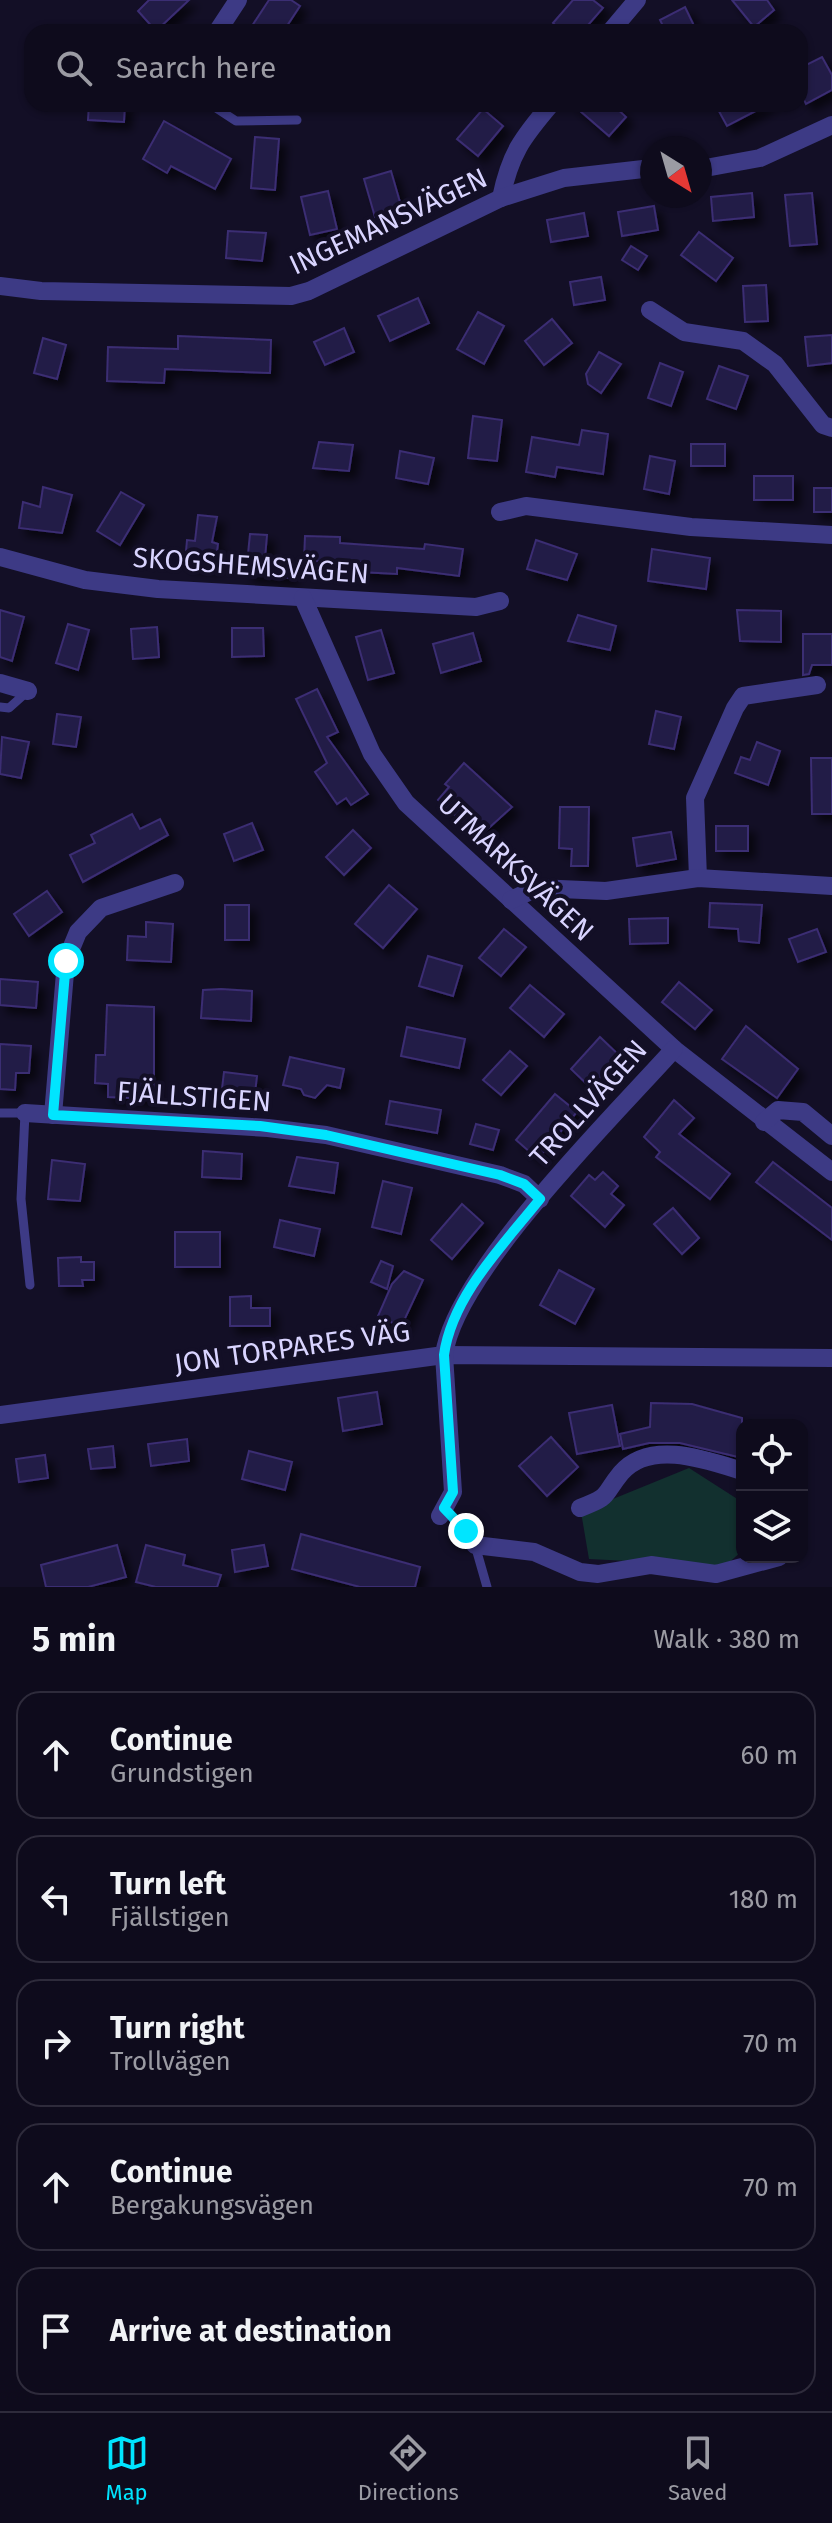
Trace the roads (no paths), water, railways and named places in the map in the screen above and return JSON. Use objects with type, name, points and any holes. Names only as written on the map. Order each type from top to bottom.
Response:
[{"type":"street","points":[[222,24],[238,0]]},
{"type":"street","points":[[617,24],[637,0]]},
{"type":"street","points":[[501,198],[507,167],[516,145],[544,112]]},
{"type":"street","points":[[712,167],[760,158],[832,125]]},
{"type":"street","name":"INGEMANSVÄGEN","points":[[0,286],[56,292],[291,296],[309,291],[501,198],[564,178],[640,169]]},
{"type":"street","points":[[650,310],[684,332],[743,341],[775,364],[823,425],[832,428]]},
{"type":"street","points":[[500,512],[526,506],[691,527],[832,535]]},
{"type":"street","name":"SKOGSHEMSVÄGEN","points":[[0,557],[85,580],[158,589],[476,607],[500,601]]},
{"type":"street","name":"UTMARKSVÄGEN","points":[[303,598],[372,754],[389,783],[457,853],[674,1049],[832,1172]]},
{"type":"street","points":[[0,683],[28,691]]},
{"type":"street","points":[[698,878],[695,798],[735,708],[743,696],[817,685]]},
{"type":"street","points":[[511,900],[537,888],[606,891],[698,878],[832,886]]},
{"type":"street","points":[[53,1115],[66,961],[78,932],[101,908],[175,883]]},
{"type":"street","name":"TROLLVÄGEN","points":[[444,1355],[446,1336],[484,1268],[540,1199],[674,1049]]},
{"type":"street","points":[[764,1122],[778,1110],[803,1112],[832,1136]]},
{"type":"street","name":"FJÄLLSTIGEN","points":[[25,1113],[260,1126],[326,1135],[500,1175],[524,1184],[540,1199]]},
{"type":"street","points":[[442,1512],[453,1492],[444,1355]]},
{"type":"street","name":"JON TORPARES VÄG","points":[[0,1415],[444,1355],[832,1358]]},
{"type":"street","points":[[580,1508],[604,1499],[630,1465],[649,1456],[695,1459],[736,1469]]},
{"type":"street","points":[[475,1545],[534,1552],[580,1572],[598,1574],[651,1565],[716,1574],[757,1563]]},
{"type":"lane","points":[[222,112],[236,121],[297,120]]},
{"type":"lane","points":[[0,707],[9,708],[28,691]]},
{"type":"lane","name":"FJÄLLSTIGEN","points":[[0,1113],[25,1113]]},
{"type":"lane","points":[[25,1113],[21,1199],[30,1285]]},
{"type":"lane","points":[[442,1512],[475,1545],[487,1587]]}]
